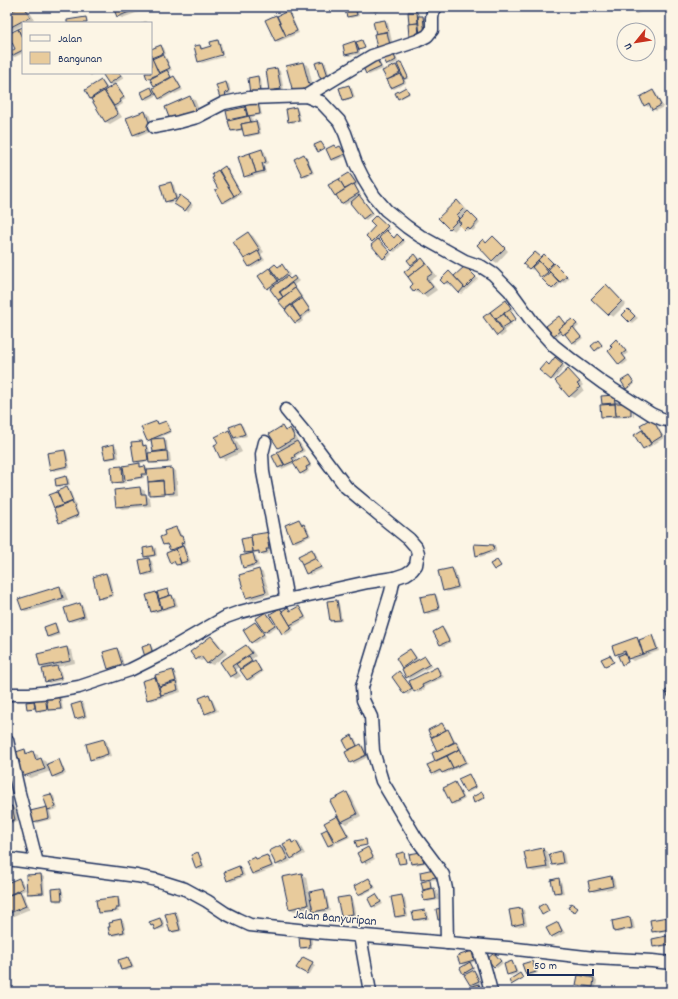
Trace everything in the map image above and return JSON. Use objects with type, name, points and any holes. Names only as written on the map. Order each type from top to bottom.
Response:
[{"type":"street","points":[[306,96],[372,56],[417,41],[427,36],[432,30],[433,12],[436,7]]},
{"type":"street","points":[[154,127],[179,122],[197,116],[224,103],[249,98],[306,96],[320,102],[339,121],[363,178],[374,196],[386,210],[420,236],[465,261],[482,267],[493,274],[510,291],[534,324],[554,346],[603,383],[645,410],[662,419],[671,421]]},
{"type":"street","points":[[7,694],[51,692],[79,687],[130,670],[160,655],[226,617],[240,612],[286,600],[368,582],[394,578],[406,574],[412,570],[416,565],[418,553],[416,546],[346,487],[286,410]]},
{"type":"street","points":[[265,442],[262,454],[263,472],[286,600]]},
{"type":"street","points":[[394,578],[362,686],[363,700],[371,717],[373,751],[382,781],[416,838],[443,875],[446,889],[447,943]]},
{"type":"street","points":[[7,740],[37,863]]},
{"type":"street","name":"Jalan Banyuripan","points":[[7,859],[137,876],[156,880],[185,889],[225,913],[250,925],[594,958],[671,963]]},
{"type":"street","points":[[360,936],[370,992]]},
{"type":"street","points":[[477,946],[486,969],[491,992]]},
{"type":"building","points":[[7,7],[10,7],[11,11],[7,13]]},
{"type":"building","points":[[20,7],[25,7],[30,17],[7,29],[7,13]]},
{"type":"building","points":[[113,7],[141,7],[117,17]]},
{"type":"building","points":[[344,7],[355,7],[357,15],[347,17]]},
{"type":"building","points":[[369,7],[384,7],[370,10]]},
{"type":"building","points":[[629,7],[643,7],[631,12]]},
{"type":"building","points":[[288,11],[297,31],[286,36],[277,16]]},
{"type":"building","points":[[408,12],[417,12],[418,23],[409,24]]},
{"type":"building","points":[[276,15],[286,36],[275,41],[265,20]]},
{"type":"building","points":[[418,16],[423,16],[425,35],[420,36]]},
{"type":"building","points":[[86,17],[87,22],[67,22],[67,20]]},
{"type":"building","points":[[385,20],[388,31],[376,34],[373,22]]},
{"type":"building","points":[[418,23],[419,36],[409,37],[408,24]]},
{"type":"building","points":[[22,27],[22,36],[18,29]]},
{"type":"building","points":[[18,29],[22,38],[22,50],[11,56],[9,52],[15,49],[8,34]]},
{"type":"building","points":[[387,32],[390,45],[377,48],[374,34]]},
{"type":"building","points":[[218,40],[222,55],[198,62],[194,46],[200,45],[201,49],[211,46],[210,42]]},
{"type":"building","points":[[362,40],[365,48],[359,50],[356,42]]},
{"type":"building","points":[[355,41],[358,52],[345,55],[343,45]]},
{"type":"building","points":[[161,45],[164,53],[152,58],[152,49]]},
{"type":"building","points":[[393,53],[396,60],[387,65],[383,58]]},
{"type":"building","points":[[163,54],[170,68],[159,73],[152,59]]},
{"type":"building","points":[[152,58],[159,74],[147,79],[145,74],[152,74]]},
{"type":"building","points":[[376,58],[381,67],[366,74],[362,65]]},
{"type":"building","points":[[323,61],[328,76],[320,78],[315,63]]},
{"type":"building","points":[[303,62],[310,88],[293,92],[286,66]]},
{"type":"building","points":[[401,62],[408,77],[404,79],[397,64]]},
{"type":"building","points":[[396,65],[400,73],[387,80],[382,71]]},
{"type":"building","points":[[277,68],[281,89],[269,91],[266,70]]},
{"type":"building","points":[[167,70],[171,77],[154,86],[150,79]]},
{"type":"building","points":[[120,74],[121,76],[109,84],[103,75]]},
{"type":"building","points":[[401,74],[404,82],[391,88],[387,80]]},
{"type":"building","points":[[174,76],[181,88],[159,99],[153,88]]},
{"type":"building","points":[[258,76],[260,93],[250,94],[248,78]]},
{"type":"building","points":[[101,80],[106,88],[90,99],[85,90]]},
{"type":"building","points":[[226,82],[229,92],[225,93],[226,96],[220,98],[216,85]]},
{"type":"building","points":[[115,84],[124,97],[120,100],[121,102],[114,106],[104,91]]},
{"type":"building","points":[[349,85],[353,97],[343,100],[339,88]]},
{"type":"building","points":[[151,87],[154,94],[144,99],[141,92]]},
{"type":"building","points":[[406,87],[409,93],[398,99],[395,93]]},
{"type":"building","points":[[653,90],[661,105],[652,110],[649,103],[644,106],[640,97]]},
{"type":"building","points":[[104,91],[118,114],[105,122],[91,99]]},
{"type":"building","points":[[190,96],[197,112],[184,118],[182,114],[170,120],[165,107]]},
{"type":"building","points":[[258,103],[260,114],[248,116],[245,105]]},
{"type":"building","points":[[245,107],[247,116],[228,120],[226,111]]},
{"type":"building","points":[[296,107],[299,120],[288,122],[286,109]]},
{"type":"building","points":[[145,111],[151,128],[133,135],[126,118]]},
{"type":"building","points":[[249,116],[251,122],[241,124],[242,129],[231,131],[228,121]]},
{"type":"building","points":[[256,121],[259,133],[244,136],[241,124]]},
{"type":"building","points":[[321,142],[325,148],[318,152],[314,145]]},
{"type":"building","points":[[334,145],[336,148],[340,146],[345,154],[331,160],[326,149]]},
{"type":"building","points":[[262,149],[266,162],[262,163],[264,171],[256,173],[250,153]]},
{"type":"building","points":[[250,153],[256,173],[244,177],[238,157]]},
{"type":"building","points":[[304,154],[312,172],[302,176],[294,159]]},
{"type":"building","points":[[225,166],[240,192],[234,196],[219,170]]},
{"type":"building","points":[[218,170],[234,196],[222,203],[215,190],[218,189],[212,178],[214,177],[212,174]]},
{"type":"building","points":[[349,173],[356,183],[345,189],[339,179]]},
{"type":"building","points":[[339,179],[345,189],[335,196],[328,185]]},
{"type":"building","points":[[171,182],[176,199],[165,202],[160,185]]},
{"type":"building","points":[[354,184],[359,193],[341,204],[336,195]]},
{"type":"building","points":[[180,195],[191,203],[185,211],[174,204]]},
{"type":"building","points":[[359,195],[372,212],[363,219],[350,203]]},
{"type":"building","points":[[457,200],[464,208],[457,215],[460,218],[449,229],[438,218]]},
{"type":"building","points":[[468,211],[478,221],[470,230],[467,227],[464,230],[459,225],[461,223],[458,221]]},
{"type":"building","points":[[376,215],[388,226],[372,242],[366,236],[375,226],[370,221]]},
{"type":"building","points":[[386,230],[394,238],[397,234],[403,240],[392,251],[379,238]]},
{"type":"building","points":[[248,232],[260,250],[244,259],[233,242]]},
{"type":"building","points":[[493,236],[505,248],[492,261],[477,245],[483,239],[486,243]]},
{"type":"building","points":[[378,239],[390,252],[383,259],[371,245]]},
{"type":"building","points":[[258,251],[262,259],[249,267],[244,259]]},
{"type":"building","points":[[535,252],[541,257],[529,269],[523,264]]},
{"type":"building","points":[[415,254],[419,259],[411,265],[407,260]]},
{"type":"building","points":[[544,254],[553,263],[547,269],[538,260]]},
{"type":"building","points":[[422,258],[426,263],[408,277],[404,272]]},
{"type":"building","points":[[539,261],[548,272],[541,278],[532,267]]},
{"type":"building","points":[[426,263],[433,273],[426,278],[433,287],[422,295],[417,289],[414,292],[410,287],[413,284],[408,277]]},
{"type":"building","points":[[554,263],[567,276],[560,282],[548,270]]},
{"type":"building","points":[[275,264],[278,267],[282,264],[288,273],[279,280],[270,268]]},
{"type":"building","points":[[465,266],[476,277],[465,288],[454,276]]},
{"type":"building","points":[[269,268],[278,281],[267,289],[258,276]]},
{"type":"building","points":[[449,271],[464,287],[459,293],[448,281],[444,284],[440,280]]},
{"type":"building","points":[[550,272],[559,282],[552,289],[542,279]]},
{"type":"building","points":[[287,276],[290,279],[294,276],[296,279],[279,292],[283,297],[278,300],[270,289]]},
{"type":"building","points":[[292,283],[295,288],[283,297],[280,292]]},
{"type":"building","points":[[606,284],[622,301],[608,315],[591,299]]},
{"type":"building","points":[[295,288],[301,297],[285,309],[278,301]]},
{"type":"building","points":[[302,298],[310,310],[300,317],[292,305]]},
{"type":"building","points":[[506,300],[511,308],[495,319],[490,312]]},
{"type":"building","points":[[291,305],[301,319],[295,323],[285,310]]},
{"type":"building","points":[[628,309],[635,316],[629,322],[622,315]]},
{"type":"building","points":[[510,310],[516,319],[510,323],[504,313]]},
{"type":"building","points":[[490,312],[503,331],[497,336],[483,317]]},
{"type":"building","points":[[504,314],[510,323],[502,328],[496,319]]},
{"type":"building","points":[[559,316],[565,324],[558,329],[560,331],[553,336],[546,326]]},
{"type":"building","points":[[572,319],[577,324],[563,335],[558,329]]},
{"type":"building","points":[[573,327],[581,337],[572,343],[565,334]]},
{"type":"building","points":[[616,339],[626,351],[622,354],[626,359],[619,365],[608,351],[612,347],[610,345]]},
{"type":"building","points":[[598,340],[602,345],[595,351],[591,346]]},
{"type":"building","points":[[555,357],[563,364],[551,380],[539,370],[546,362],[549,365]]},
{"type":"building","points":[[568,369],[580,382],[577,384],[580,387],[569,397],[555,381]]},
{"type":"building","points":[[629,376],[634,383],[626,389],[621,381]]},
{"type":"building","points":[[614,395],[615,403],[602,404],[601,396]]},
{"type":"building","points":[[615,403],[631,403],[631,415],[616,416]]},
{"type":"building","points":[[615,404],[616,416],[601,417],[600,405]]},
{"type":"building","points":[[652,418],[662,436],[651,443],[640,425]]},
{"type":"building","points":[[157,421],[158,424],[166,421],[170,431],[147,441],[141,427]]},
{"type":"building","points":[[240,423],[245,434],[234,438],[229,427]]},
{"type":"building","points":[[282,426],[285,431],[290,428],[295,438],[278,448],[269,434]]},
{"type":"building","points":[[229,430],[237,450],[220,458],[214,445],[218,443],[215,437]]},
{"type":"building","points":[[642,430],[651,444],[643,449],[634,435]]},
{"type":"building","points":[[164,438],[166,450],[153,452],[151,439]]},
{"type":"building","points":[[142,441],[143,446],[146,445],[148,460],[134,462],[131,442]]},
{"type":"building","points":[[297,441],[302,450],[294,455],[295,457],[292,458],[294,461],[285,465],[277,452]]},
{"type":"building","points":[[114,444],[116,457],[105,459],[102,447]]},
{"type":"building","points":[[65,450],[68,466],[50,470],[47,453]]},
{"type":"building","points":[[167,451],[168,462],[149,463],[148,453]]},
{"type":"building","points":[[278,453],[284,465],[278,468],[272,456]]},
{"type":"building","points":[[305,456],[310,465],[306,467],[307,470],[300,474],[293,463]]},
{"type":"building","points":[[140,463],[140,467],[145,466],[147,474],[141,474],[142,477],[125,480],[123,466]]},
{"type":"building","points":[[122,466],[123,482],[112,483],[111,467]]},
{"type":"building","points":[[172,468],[174,493],[164,494],[163,480],[148,482],[147,470]]},
{"type":"building","points":[[66,476],[68,484],[56,486],[55,479]]},
{"type":"building","points":[[163,481],[164,494],[149,495],[148,482]]},
{"type":"building","points":[[67,487],[73,501],[63,505],[57,491]]},
{"type":"building","points":[[140,487],[141,494],[146,494],[147,504],[116,507],[114,490]]},
{"type":"building","points":[[57,492],[63,505],[54,508],[49,495]]},
{"type":"building","points":[[72,502],[78,515],[59,523],[54,509]]},
{"type":"building","points":[[299,519],[302,525],[304,524],[309,535],[292,542],[285,525]]},
{"type":"building","points":[[176,527],[184,542],[181,543],[182,546],[170,550],[167,544],[163,545],[160,537],[165,535],[164,531]]},
{"type":"building","points":[[270,532],[272,542],[268,543],[269,549],[266,549],[267,552],[259,554],[259,551],[253,552],[251,535]]},
{"type":"building","points":[[251,537],[253,552],[244,553],[241,539]]},
{"type":"building","points":[[474,544],[494,545],[493,550],[476,556]]},
{"type":"building","points":[[153,546],[155,555],[144,557],[143,548]]},
{"type":"building","points":[[183,546],[188,561],[181,563],[176,549]]},
{"type":"building","points":[[176,549],[181,564],[176,565],[174,561],[170,563],[166,553]]},
{"type":"building","points":[[312,549],[316,557],[302,564],[298,556]]},
{"type":"building","points":[[253,553],[256,564],[243,568],[240,556]]},
{"type":"building","points":[[149,558],[152,572],[142,575],[139,560]]},
{"type":"building","points":[[316,558],[321,567],[306,574],[302,565]]},
{"type":"building","points":[[497,560],[501,566],[494,570],[490,564]]},
{"type":"building","points":[[452,568],[458,587],[443,591],[438,571]]},
{"type":"building","points":[[259,569],[266,592],[246,598],[239,575]]},
{"type":"building","points":[[106,573],[112,595],[98,599],[93,577]]},
{"type":"building","points":[[60,586],[63,598],[22,610],[18,599]]},
{"type":"building","points":[[168,589],[170,595],[159,599],[157,592]]},
{"type":"building","points":[[156,592],[161,609],[151,612],[146,595]]},
{"type":"building","points":[[435,594],[439,609],[424,613],[420,597]]},
{"type":"building","points":[[172,595],[175,605],[162,609],[159,599]]},
{"type":"building","points":[[337,600],[340,620],[330,621],[327,601]]},
{"type":"building","points":[[80,603],[84,616],[68,621],[64,608]]},
{"type":"building","points":[[299,606],[305,617],[290,625],[282,611],[288,607],[290,611]]},
{"type":"building","points":[[280,608],[292,628],[282,634],[270,614]]},
{"type":"building","points":[[266,612],[275,625],[264,632],[255,619]]},
{"type":"building","points":[[255,622],[264,634],[251,643],[243,630]]},
{"type":"building","points":[[55,623],[58,633],[47,637],[44,627]]},
{"type":"building","points":[[442,627],[449,641],[440,645],[433,632]]},
{"type":"building","points":[[652,635],[657,649],[643,654],[639,640]]},
{"type":"building","points":[[211,636],[223,651],[207,664],[201,656],[196,660],[190,652]]},
{"type":"building","points":[[637,637],[643,654],[628,659],[625,651],[615,655],[612,646]]},
{"type":"building","points":[[150,644],[153,654],[145,657],[142,647]]},
{"type":"building","points":[[246,645],[252,653],[232,666],[237,673],[230,677],[220,662]]},
{"type":"building","points":[[67,647],[70,661],[40,667],[37,654]]},
{"type":"building","points":[[117,648],[122,664],[108,669],[103,652]]},
{"type":"building","points":[[410,649],[416,658],[402,668],[396,658]]},
{"type":"building","points":[[625,653],[628,662],[622,665],[618,656]]},
{"type":"building","points":[[610,655],[614,662],[605,666],[601,659]]},
{"type":"building","points":[[249,656],[252,661],[240,669],[236,664]]},
{"type":"building","points":[[425,656],[430,664],[406,678],[402,669]]},
{"type":"building","points":[[255,660],[261,671],[247,680],[240,670]]},
{"type":"building","points":[[57,666],[61,678],[45,682],[42,669]]},
{"type":"building","points":[[437,667],[441,676],[422,685],[423,687],[414,692],[409,681]]},
{"type":"building","points":[[173,670],[176,681],[159,686],[155,675]]},
{"type":"building","points":[[399,671],[412,688],[404,694],[392,677]]},
{"type":"building","points":[[155,677],[161,696],[147,700],[142,681]]},
{"type":"building","points":[[176,682],[178,690],[161,695],[159,687]]},
{"type":"building","points":[[671,688],[671,700],[670,700],[665,691]]},
{"type":"building","points":[[58,693],[61,709],[48,710],[46,695]]},
{"type":"building","points":[[209,694],[215,710],[205,714],[199,698]]},
{"type":"building","points":[[45,696],[47,709],[36,711],[34,698]]},
{"type":"building","points":[[34,701],[35,708],[27,709],[26,702]]},
{"type":"building","points":[[81,702],[85,716],[75,719],[71,705]]},
{"type":"building","points":[[442,723],[446,730],[431,737],[428,730]]},
{"type":"building","points":[[448,729],[454,742],[437,751],[431,738]]},
{"type":"building","points":[[352,735],[357,746],[348,750],[343,740]]},
{"type":"building","points":[[104,739],[108,754],[90,760],[86,744]]},
{"type":"building","points":[[456,742],[460,749],[435,761],[432,753]]},
{"type":"building","points":[[361,744],[366,755],[350,763],[345,752]]},
{"type":"building","points":[[25,749],[26,754],[33,751],[36,760],[41,758],[45,769],[24,776],[23,772],[18,773],[16,764],[20,763],[16,752]]},
{"type":"building","points":[[460,749],[466,762],[453,768],[447,756]]},
{"type":"building","points":[[447,756],[453,768],[442,773],[440,770],[432,774],[427,765]]},
{"type":"building","points":[[59,759],[64,772],[52,777],[47,764]]},
{"type":"building","points":[[469,774],[475,787],[465,792],[458,779]]},
{"type":"building","points":[[455,782],[463,798],[451,804],[443,788]]},
{"type":"building","points":[[347,792],[357,814],[341,822],[330,801]]},
{"type":"building","points":[[482,792],[485,797],[474,803],[472,797]]},
{"type":"building","points":[[51,794],[56,807],[48,810],[43,796]]},
{"type":"building","points":[[12,806],[15,820],[7,822],[7,807]]},
{"type":"building","points":[[47,807],[49,818],[33,822],[30,811]]},
{"type":"building","points":[[337,816],[348,836],[335,842],[324,823]]},
{"type":"building","points":[[327,829],[334,843],[328,846],[321,832]]},
{"type":"building","points":[[366,839],[367,845],[357,847],[355,841]]},
{"type":"building","points":[[291,840],[292,843],[296,841],[302,852],[291,859],[283,844]]},
{"type":"building","points":[[281,845],[288,859],[276,865],[269,851]]},
{"type":"building","points":[[368,847],[373,857],[362,863],[357,853]]},
{"type":"building","points":[[543,848],[547,867],[528,870],[524,852]]},
{"type":"building","points":[[561,851],[563,863],[552,865],[549,854]]},
{"type":"building","points":[[198,852],[203,866],[196,869],[191,855]]},
{"type":"building","points":[[404,852],[406,863],[399,864],[396,854]]},
{"type":"building","points":[[421,852],[424,862],[411,864],[409,854]]},
{"type":"building","points":[[267,855],[272,866],[252,874],[246,861],[255,857],[256,859]]},
{"type":"building","points":[[239,866],[242,875],[227,881],[224,872]]},
{"type":"building","points":[[434,869],[436,877],[421,880],[420,872]]},
{"type":"building","points":[[302,873],[308,905],[289,909],[282,877]]},
{"type":"building","points":[[41,874],[43,893],[27,894],[26,875]]},
{"type":"building","points":[[611,876],[613,886],[590,891],[588,881]]},
{"type":"building","points":[[19,878],[23,888],[7,896],[7,883]]},
{"type":"building","points":[[369,878],[374,887],[358,895],[354,886]]},
{"type":"building","points":[[559,878],[561,892],[554,893],[551,880]]},
{"type":"building","points":[[430,880],[431,888],[423,890],[421,882]]},
{"type":"building","points":[[61,888],[62,900],[53,900],[52,889]]},
{"type":"building","points":[[434,888],[436,899],[424,901],[422,891]]},
{"type":"building","points":[[324,889],[328,909],[313,912],[309,892]]},
{"type":"building","points":[[20,891],[26,906],[7,914],[7,896]]},
{"type":"building","points":[[376,894],[381,902],[372,907],[368,899]]},
{"type":"building","points":[[402,895],[406,915],[395,917],[391,897]]},
{"type":"building","points":[[350,896],[353,914],[341,916],[337,898]]},
{"type":"building","points":[[118,897],[119,908],[116,908],[116,911],[98,913],[96,900]]},
{"type":"building","points":[[545,903],[549,911],[542,915],[538,907]]},
{"type":"building","points":[[571,903],[578,908],[575,912],[568,908]]},
{"type":"building","points":[[443,908],[445,919],[438,920],[436,909]]},
{"type":"building","points":[[521,908],[524,923],[512,926],[509,910]]},
{"type":"building","points":[[425,910],[427,918],[414,920],[412,912]]},
{"type":"building","points":[[175,912],[180,930],[170,932],[165,914]]},
{"type":"building","points":[[630,917],[632,928],[614,932],[612,921]]},
{"type":"building","points":[[668,917],[671,929],[652,932],[650,920]]},
{"type":"building","points":[[160,918],[163,926],[155,930],[153,925],[151,926],[149,922]]},
{"type":"building","points":[[121,919],[124,932],[110,935],[108,927],[110,927],[109,923]]},
{"type":"building","points":[[558,922],[562,931],[551,937],[546,928]]},
{"type":"building","points":[[671,935],[671,944],[653,947],[652,939]]},
{"type":"building","points":[[309,936],[310,947],[300,948],[299,937]]},
{"type":"building","points":[[472,951],[474,960],[460,964],[457,956]]},
{"type":"building","points":[[494,953],[501,961],[494,967],[487,959]]},
{"type":"building","points":[[128,957],[132,967],[121,970],[118,960]]},
{"type":"building","points":[[303,957],[313,962],[307,974],[296,968]]},
{"type":"building","points":[[512,961],[516,972],[507,975],[504,964]]},
{"type":"building","points":[[532,961],[536,972],[526,975],[522,964]]},
{"type":"building","points":[[470,962],[473,968],[463,974],[460,968]]},
{"type":"building","points":[[474,970],[479,981],[470,985],[464,975]]},
{"type":"building","points":[[520,973],[523,978],[511,985],[509,980]]},
{"type":"building","points":[[578,975],[594,978],[593,987],[576,985]]},
{"type":"building","points":[[479,984],[481,991],[465,992],[464,989]]}]
